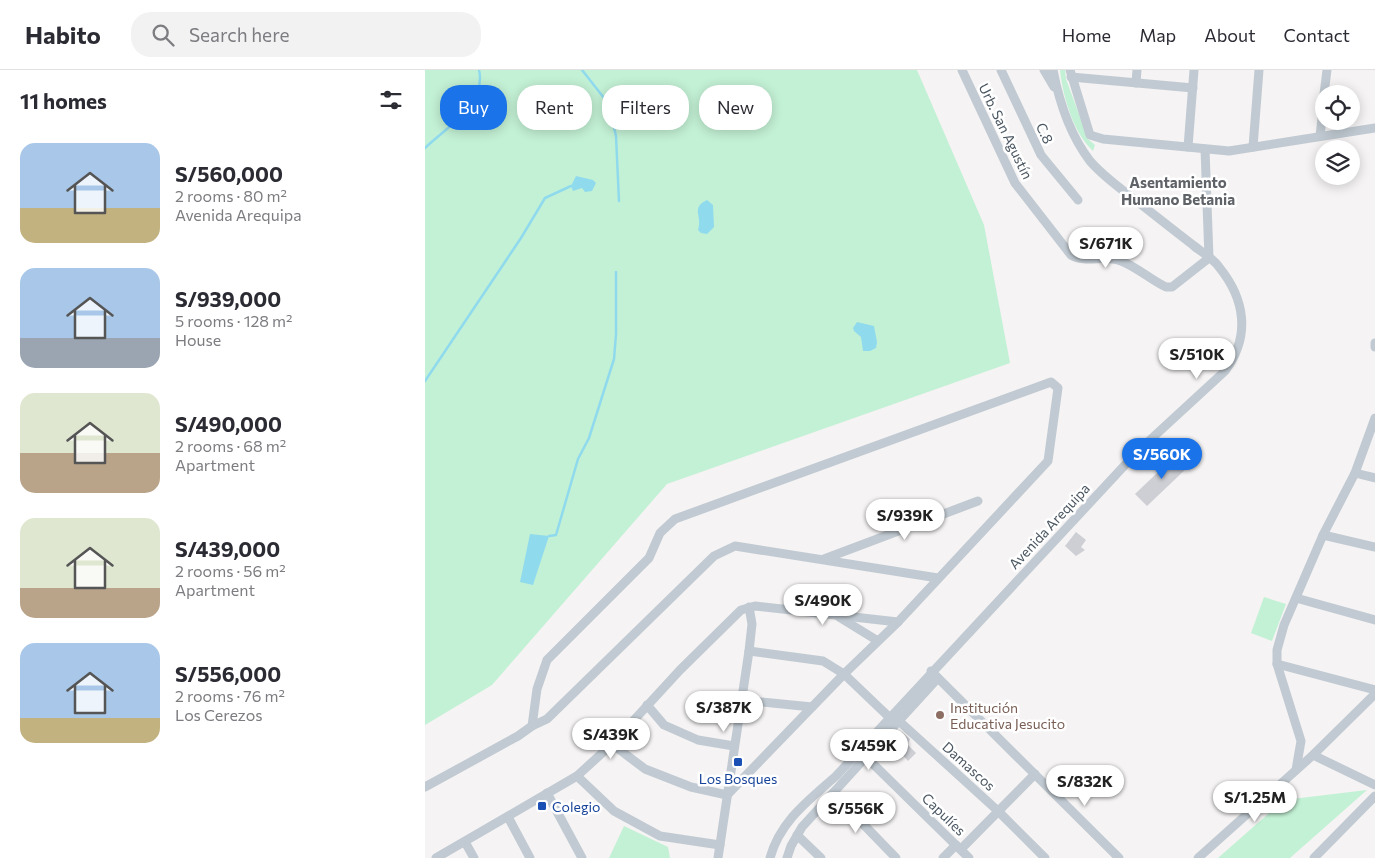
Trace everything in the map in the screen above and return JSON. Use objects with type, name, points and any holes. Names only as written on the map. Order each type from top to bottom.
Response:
[{"type":"street","name":"Urb. San Agustín","points":[[962,70],[1015,183],[1071,255],[1082,260],[1110,258],[1122,261],[1166,288],[1172,287],[1209,258]]},
{"type":"street","name":"C.8","points":[[1001,70],[1041,155],[1078,200]]},
{"type":"street","points":[[1044,70],[1058,95]]},
{"type":"street","name":"Avenida Arequipa","points":[[770,858],[783,829],[792,815],[835,776],[889,717],[935,675],[1137,452],[1225,371],[1236,356],[1242,332],[1241,311],[1232,286],[1218,265],[1109,180],[1090,161],[1075,136],[1058,95],[1053,70]]},
{"type":"street","points":[[1136,83],[1137,70]]},
{"type":"street","points":[[1188,147],[1194,70]]},
{"type":"street","points":[[1253,147],[1259,70]]},
{"type":"street","points":[[1326,85],[1327,70]]},
{"type":"street","points":[[1193,88],[1136,83],[1071,73],[1090,135],[1103,139],[1229,151],[1375,128]]},
{"type":"street","points":[[1320,136],[1321,130]]},
{"type":"street","points":[[1205,148],[1209,258]]},
{"type":"street","points":[[531,726],[537,689],[547,660],[649,558],[659,533],[675,519],[1051,382],[1058,388],[1048,461],[898,622],[844,674],[727,795]]},
{"type":"street","points":[[1296,770],[1301,740],[1277,664],[1277,650],[1284,625],[1323,535],[1355,473],[1375,418]]},
{"type":"street","points":[[1355,473],[1375,478]]},
{"type":"street","points":[[824,559],[978,501]]},
{"type":"street","points":[[1323,535],[1375,547]]},
{"type":"street","points":[[425,787],[518,736],[531,726],[547,719],[713,556],[735,546],[938,578]]},
{"type":"street","points":[[1296,598],[1375,620]]},
{"type":"street","points":[[436,858],[577,776],[612,744],[647,705],[734,617],[749,607],[898,622]]},
{"type":"street","points":[[717,858],[749,651],[752,624],[749,607]]},
{"type":"street","points":[[837,616],[878,641]]},
{"type":"street","points":[[749,651],[823,661],[844,674],[889,717]]},
{"type":"street","points":[[1277,664],[1375,690]]},
{"type":"street","points":[[787,858],[797,835],[899,721],[935,675],[1119,858]]},
{"type":"street","points":[[1198,858],[1313,755],[1375,694]]},
{"type":"street","points":[[741,700],[812,707]]},
{"type":"street","points":[[647,705],[663,725],[698,740],[734,746]]},
{"type":"street","name":"Damascos","points":[[899,721],[998,811],[1045,858]]},
{"type":"street","points":[[612,744],[645,769],[691,787],[727,795]]},
{"type":"street","points":[[1313,755],[1375,785]]},
{"type":"street","name":"Capulíes","points":[[866,757],[969,858]]},
{"type":"street","points":[[943,858],[998,811],[1035,774]]},
{"type":"street","points":[[577,776],[614,811],[660,836],[719,844]]},
{"type":"street","points":[[547,793],[582,858]]},
{"type":"street","points":[[833,793],[896,858]]},
{"type":"street","points":[[1314,858],[1375,796]]},
{"type":"street","points":[[508,816],[530,858]]},
{"type":"street","points":[[797,835],[821,858]]},
{"type":"street","points":[[465,842],[474,858]]},
{"type":"green space","points":[[425,70],[917,70],[984,225],[1010,363],[667,484],[492,685],[425,725]]},
{"type":"green space","points":[[1060,70],[1065,70],[1066,79],[1088,139],[1095,145],[1093,151],[1080,134],[1070,114]]},
{"type":"green space","points":[[1264,597],[1286,604],[1272,641],[1251,633]]},
{"type":"green space","points":[[1367,790],[1290,858],[1218,858],[1284,800]]},
{"type":"green space","points":[[624,826],[668,847],[670,858],[609,858]]},
{"type":"water","points":[[576,176],[593,180],[596,183],[592,191],[585,192],[582,188],[573,191],[571,186]]},
{"type":"water","points":[[707,200],[713,205],[714,227],[707,234],[701,233],[698,230],[698,209]]},
{"type":"water","points":[[857,322],[874,326],[877,342],[876,348],[870,351],[863,351],[861,337],[853,328]]},
{"type":"water","points":[[530,534],[549,536],[533,585],[520,582]]},
{"type":"building","points":[[1177,454],[1189,466],[1147,506],[1135,494]]},
{"type":"building","points":[[1076,532],[1086,540],[1081,547],[1085,550],[1076,556],[1065,546]]},
{"type":"building","points":[[902,732],[910,739],[906,748],[908,745],[916,753],[908,761],[901,753],[905,750],[895,740]]},
{"type":"waterway","points":[[425,148],[463,114],[471,104],[480,82],[479,70]]},
{"type":"waterway","points":[[582,70],[608,103],[616,136],[619,201]]},
{"type":"waterway","points":[[425,381],[521,238],[545,198],[571,186]]},
{"type":"waterway","points":[[549,536],[556,535],[578,459],[589,438],[614,359],[616,272]]},
{"type":"place","name":"Institución Educativa Jesucito","points":[[940,715]]},
{"type":"place","name":"Los Bosques","points":[[738,762]]},
{"type":"place","name":"Colegio","points":[[542,806]]},
{"type":"district","name":"Asentamiento Humano Betania","points":[[1178,190]]}]
